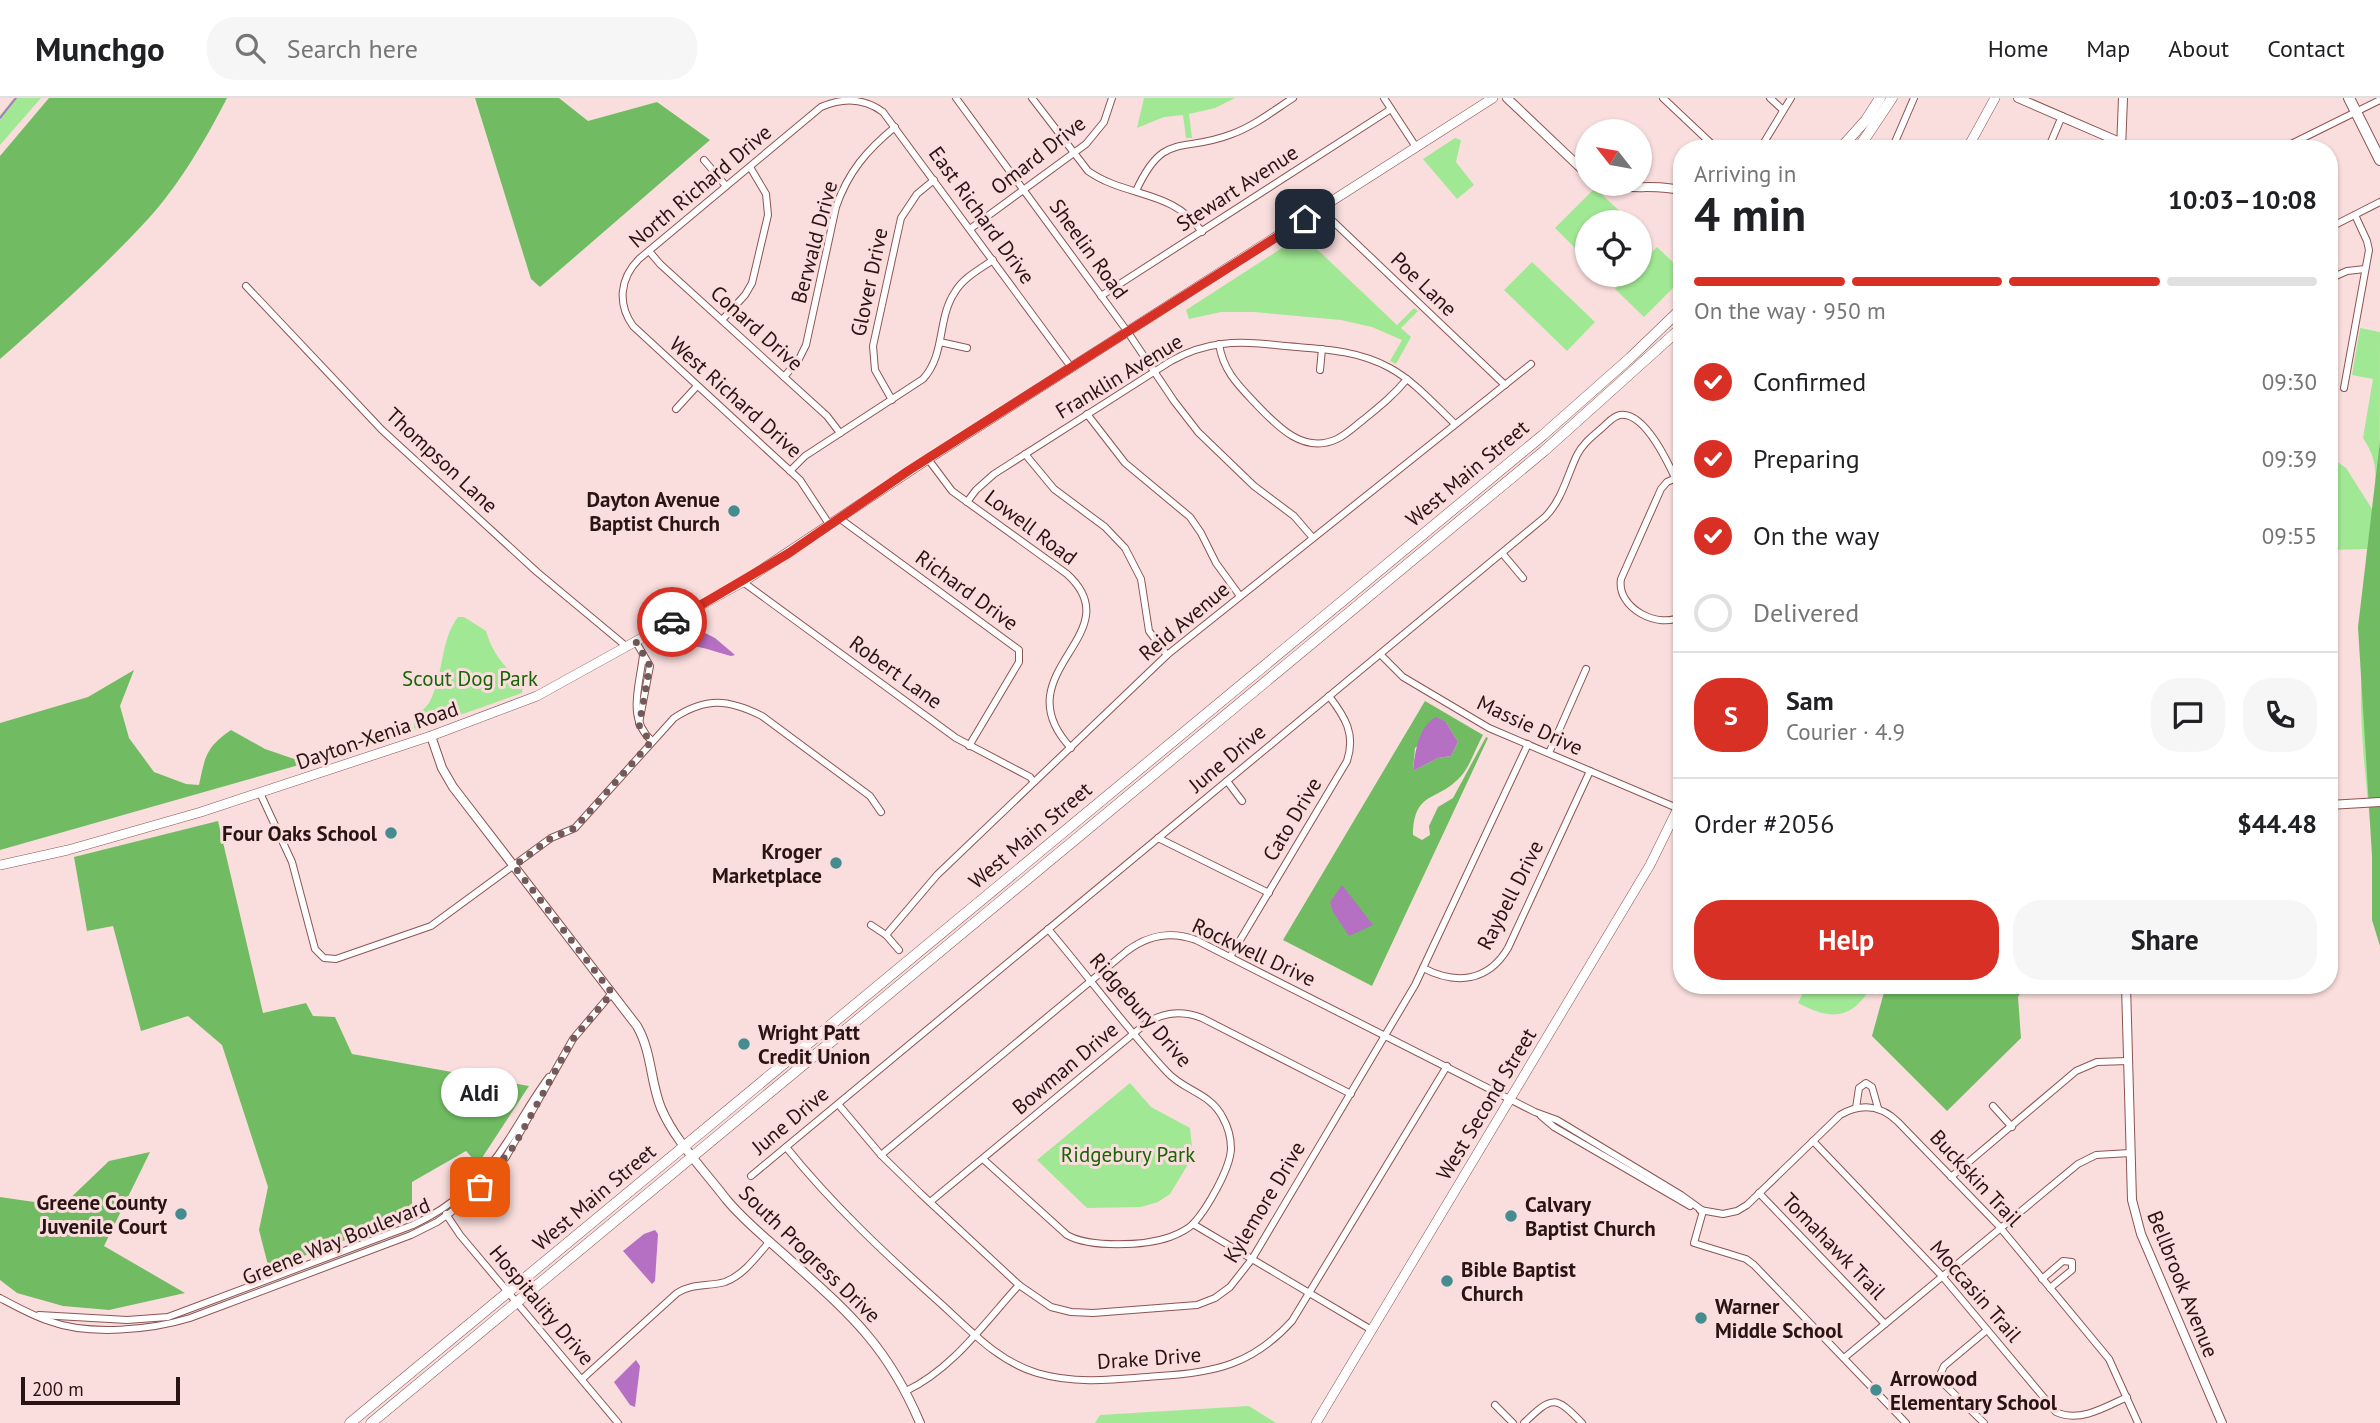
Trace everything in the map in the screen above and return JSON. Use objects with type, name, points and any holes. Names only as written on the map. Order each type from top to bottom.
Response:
[{"type":"highway","points":[[2349,98],[2380,160]]},
{"type":"main road","name":"Dayton-Xenia Road","points":[[0,864],[68,850],[260,793],[526,701],[743,582],[928,459],[1493,98]]},
{"type":"main road","points":[[1848,140],[1866,120],[1880,98]]},
{"type":"main road","points":[[1863,140],[1892,98]]},
{"type":"main road","points":[[1972,140],[1995,98]]},
{"type":"main road","name":"West Main Street","points":[[371,1423],[517,1303],[690,1151],[1543,435],[1673,317]]},
{"type":"main road","name":"West Main Street","points":[[351,1423],[509,1292],[690,1151],[1544,451],[1673,335]]},
{"type":"main road","name":"West Second Street","points":[[1316,1423],[1650,865],[1673,817]]},
{"type":"street","name":"East Richard Drive","points":[[853,98],[877,107],[895,127],[1071,367]]},
{"type":"street","name":"North Richard Drive","points":[[622,296],[629,271],[649,251],[821,107],[837,100],[853,98]]},
{"type":"street","name":"Sheelin Road","points":[[956,98],[1127,331],[1174,401],[1217,452],[1254,486],[1294,516],[1313,538]]},
{"type":"street","points":[[1032,98],[1084,167],[1094,175],[1180,208],[1202,232]]},
{"type":"street","name":"Omard Drive","points":[[970,229],[1074,154],[1099,131],[1112,98]]},
{"type":"street","points":[[1136,191],[1148,167],[1168,150],[1235,133],[1293,98]]},
{"type":"street","points":[[1384,98],[1416,147]]},
{"type":"street","points":[[1507,98],[1575,163]]},
{"type":"street","points":[[1663,98],[1707,140]]},
{"type":"street","points":[[1770,98],[1783,110]]},
{"type":"street","points":[[1765,140],[1791,98]]},
{"type":"street","points":[[1896,140],[1914,98]]},
{"type":"street","points":[[2018,98],[2109,140]]},
{"type":"street","points":[[2121,140],[2123,98]]},
{"type":"street","points":[[2299,140],[2380,100]]},
{"type":"street","name":"Stewart Avenue","points":[[1101,296],[1391,109]]},
{"type":"street","points":[[2052,140],[2062,116]]},
{"type":"street","name":"Berwald Drive","points":[[784,377],[799,359],[806,345],[836,207],[844,186],[867,152],[895,127]]},
{"type":"street","points":[[704,160],[726,186]]},
{"type":"street","points":[[722,320],[752,284],[768,215],[766,194],[750,166]]},
{"type":"street","name":"Glover Drive","points":[[892,400],[875,370],[873,346],[901,218],[910,202],[934,180]]},
{"type":"street","points":[[1652,187],[1673,189]]},
{"type":"street","points":[[2338,224],[2380,202]]},
{"type":"street","name":"Poe Lane","points":[[1320,209],[1505,385]]},
{"type":"street","points":[[2344,388],[2368,245],[2355,215]]},
{"type":"street","name":"Conard Drive","points":[[649,251],[827,416],[839,433]]},
{"type":"street","points":[[790,471],[805,456],[927,374],[935,361],[954,292],[993,260]]},
{"type":"street","points":[[2338,275],[2365,269]]},
{"type":"street","name":"Thompson Lane","points":[[246,286],[382,430],[537,572],[631,644]]},
{"type":"street","name":"West Richard Drive","points":[[622,296],[625,313],[632,326],[807,487],[829,524]]},
{"type":"street","points":[[940,342],[967,348]]},
{"type":"street","name":"Franklin Avenue","points":[[967,502],[985,480],[1154,371],[1187,353],[1219,344],[1249,342],[1322,349],[1365,357],[1387,366],[1406,379],[1455,424]]},
{"type":"street","points":[[1219,344],[1223,364],[1251,399],[1286,432],[1308,443],[1325,443],[1343,436],[1392,396],[1406,379]]},
{"type":"street","points":[[1320,370],[1322,349]]},
{"type":"street","name":"Reid Avenue","points":[[886,935],[937,875],[1167,655],[1531,363]]},
{"type":"street","points":[[676,409],[697,386]]},
{"type":"street","points":[[1087,414],[1125,463],[1189,517],[1201,533],[1221,571],[1240,596]]},
{"type":"street","name":"June Drive","points":[[751,1176],[1551,511],[1581,448],[1616,417],[1628,416],[1640,424],[1662,451],[1673,472]]},
{"type":"street","points":[[1025,454],[1054,489],[1105,527],[1125,548],[1141,579],[1149,631],[1167,655]]},
{"type":"street","name":"Lowell Road","points":[[928,459],[944,483],[1066,574],[1080,591],[1086,611],[1084,627],[1053,681],[1048,703],[1054,725],[1071,747]]},
{"type":"street","points":[[1673,479],[1661,489],[1621,579],[1620,587],[1623,598],[1634,609],[1664,621],[1673,620]]},
{"type":"street","name":"Richard Drive","points":[[839,518],[1019,650],[1019,662],[971,748]]},
{"type":"street","points":[[1502,553],[1523,578]]},
{"type":"street","name":"Robert Lane","points":[[743,582],[971,748],[1030,777],[1034,782]]},
{"type":"street","points":[[631,644],[643,655],[635,714],[643,733],[652,741]]},
{"type":"street","name":"Massie Drive","points":[[1380,654],[1392,668],[1411,682],[1489,727],[1590,771],[1673,802]]},
{"type":"street","points":[[1549,753],[1586,669]]},
{"type":"street","name":"Cato Drive","points":[[1230,957],[1350,753],[1350,730],[1329,696]]},
{"type":"street","points":[[260,793],[292,862],[314,947],[324,958],[342,958],[431,926],[551,838],[575,828],[674,718],[689,708],[709,702],[728,702],[762,716],[867,794],[881,812]]},
{"type":"street","name":"South Progress Drive","points":[[431,736],[442,768],[453,787],[612,993],[643,1038],[660,1107],[671,1127],[738,1212],[859,1323],[880,1349],[906,1391],[920,1423]]},
{"type":"street","name":"Kylemore Drive","points":[[838,1104],[881,1155],[1019,1285],[1045,1304],[1071,1312],[1186,1307],[1206,1302],[1223,1293],[1238,1279],[1252,1259],[1386,1036],[1423,968],[1528,744]]},
{"type":"street","name":"Raybell Drive","points":[[1423,968],[1443,977],[1463,979],[1483,973],[1500,960],[1590,771]]},
{"type":"street","points":[[1227,781],[1242,801]]},
{"type":"street","points":[[2338,804],[2380,802]]},
{"type":"street","points":[[1158,838],[1269,893]]},
{"type":"street","points":[[871,925],[886,935],[899,950]]},
{"type":"street","name":"Ridgebury Drive","points":[[1048,929],[1175,1080],[1212,1103],[1227,1128],[1231,1148],[1226,1169],[1193,1223]]},
{"type":"street","name":"Rockwell Drive","points":[[881,1155],[1133,947],[1160,936],[1176,935],[1191,938],[1230,957],[1509,1098],[1668,1195],[1703,1211],[1723,1214],[1743,1208],[1759,1194]]},
{"type":"street","name":"Greene Way Boulevard","points":[[0,1298],[38,1315],[127,1320],[168,1317],[444,1212],[473,1185],[497,1157],[573,1039],[612,993]]},
{"type":"street","name":"Bellbrook Avenue","points":[[2126,994],[2132,1200],[2138,1226],[2222,1423]]},
{"type":"street","name":"Bowman Drive","points":[[930,1202],[1134,1033],[1149,1021],[1163,1015],[1194,1015],[1351,1094]]},
{"type":"street","points":[[1951,1177],[2080,1068],[2098,1062],[2128,1061]]},
{"type":"street","name":"Drake Drive","points":[[786,1147],[833,1203],[866,1236],[993,1350],[1013,1363],[1063,1380],[1197,1374],[1234,1364],[1267,1345],[1292,1321],[1447,1066]]},
{"type":"street","name":"Buckskin Trail","points":[[1856,1108],[1859,1088],[1867,1083],[1872,1087],[1878,1108],[1891,1115],[2000,1228],[2109,1359],[2138,1423]]},
{"type":"street","points":[[1993,1106],[2012,1128]]},
{"type":"street","points":[[1759,1194],[1840,1115],[1856,1108],[1878,1108]]},
{"type":"street","name":"Moccasin Trail","points":[[1813,1141],[1942,1276],[2052,1408],[2071,1418],[2083,1416],[2127,1397]]},
{"type":"street","points":[[1844,1358],[2084,1160],[2102,1154],[2130,1153]]},
{"type":"street","points":[[983,1159],[1062,1231],[1083,1242],[1100,1245],[1157,1241],[1186,1230],[1193,1223],[1370,1329]]},
{"type":"street","name":"Tomahawk Trail","points":[[1759,1194],[1885,1324]]},
{"type":"street","points":[[1703,1211],[1694,1243],[1734,1255],[1754,1265],[1906,1423]]},
{"type":"street","name":"Hospitality Drive","points":[[444,1212],[460,1235],[618,1423]]},
{"type":"street","points":[[582,1379],[677,1293],[686,1288],[716,1284],[732,1278],[746,1267],[769,1241]]},
{"type":"street","points":[[2042,1279],[2063,1261],[2072,1262],[2072,1270],[2050,1288]]},
{"type":"street","points":[[906,1391],[937,1372],[1019,1285]]},
{"type":"street","points":[[1984,1423],[1945,1385],[1940,1375],[1944,1366],[1987,1330]]},
{"type":"street","points":[[1524,1423],[1544,1405],[1556,1402],[1565,1405],[1582,1423]]},
{"type":"street","points":[[1495,1405],[1513,1423]]},
{"type":"green space","points":[[14,98],[41,98],[0,145],[0,115]]},
{"type":"green space","points":[[49,98],[227,98],[191,161],[148,219],[95,273],[0,359],[0,156]]},
{"type":"green space","points":[[475,98],[559,98],[588,121],[657,102],[710,140],[540,287],[531,279]]},
{"type":"green space","points":[[1144,98],[1235,98],[1215,108],[1189,114],[1192,138],[1186,138],[1183,115],[1164,117],[1137,128]]},
{"type":"green space","points":[[1455,138],[1461,140],[1456,162],[1474,185],[1457,199],[1423,159]]},
{"type":"green space","points":[[1587,196],[1603,196],[1618,210],[1575,210],[1575,248],[1555,228]]},
{"type":"green space","points":[[1302,235],[1397,325],[1414,308],[1418,311],[1401,328],[1411,337],[1396,364],[1390,361],[1402,340],[1372,327],[1341,320],[1254,312],[1221,312],[1189,319],[1186,310]]},
{"type":"green space","points":[[1657,247],[1673,262],[1673,288],[1644,317],[1615,289],[1652,287],[1652,252]]},
{"type":"green space","points":[[1532,262],[1595,322],[1567,351],[1504,290]]},
{"type":"green space","points":[[2360,328],[2380,332],[2379,890],[2365,777],[2361,709],[2367,549],[2338,550],[2338,462],[2346,468],[2372,509],[2375,481],[2372,456],[2363,438],[2373,379],[2352,375]]},
{"type":"green space","points":[[2380,441],[2380,946],[2372,920],[2372,856],[2358,627]]},
{"type":"green space","name":"Scout Dog Park","points":[[458,617],[464,617],[486,631],[500,660],[523,684],[522,693],[418,730],[414,728],[416,719],[428,705],[434,691],[448,636]]},
{"type":"green space","points":[[134,670],[120,706],[129,738],[154,772],[186,784],[199,785],[211,747],[231,730],[265,749],[306,763],[0,850],[0,723],[88,697]]},
{"type":"green space","points":[[1425,701],[1483,735],[1462,775],[1453,784],[1429,798],[1418,810],[1413,835],[1422,840],[1430,835],[1429,826],[1438,807],[1453,798],[1486,737],[1488,738],[1372,986],[1283,940]],"holes":[[[1446,722],[1458,742],[1451,756],[1438,758],[1413,771],[1415,748]]]},
{"type":"green space","points":[[218,821],[263,1013],[306,1003],[313,1016],[335,1017],[352,1054],[529,1086],[478,1164],[466,1151],[412,1182],[412,1215],[269,1269],[259,1230],[268,1187],[222,1045],[188,1016],[141,1031],[113,926],[87,931],[74,857]]},
{"type":"green space","points":[[1802,994],[1866,994],[1856,1005],[1840,1014],[1820,1012],[1798,1003]]},
{"type":"green space","points":[[1884,994],[2020,994],[2021,1038],[1947,1111],[1872,1036]]},
{"type":"green space","name":"Ridgebury Park","points":[[1130,1083],[1151,1107],[1190,1128],[1193,1156],[1170,1194],[1158,1202],[1141,1207],[1087,1208],[1037,1160]]},
{"type":"green space","points":[[150,1152],[104,1246],[185,1293],[109,1310],[63,1306],[17,1293],[0,1280],[0,1197],[62,1206],[109,1161]]},
{"type":"green space","points":[[1249,1406],[1276,1423],[1095,1423],[1100,1415]]},
{"type":"shaded area","points":[[699,630],[715,638],[735,655],[690,646],[662,654],[691,632]]},
{"type":"shaded area","points":[[1436,717],[1446,722],[1458,742],[1451,756],[1438,758],[1413,771],[1421,734]]},
{"type":"shaded area","points":[[1342,885],[1373,925],[1349,936],[1333,912],[1330,902]]},
{"type":"shaded area","points":[[655,1230],[658,1234],[655,1281],[652,1284],[623,1251],[644,1234]]},
{"type":"shaded area","points":[[636,1360],[640,1366],[635,1407],[630,1405],[614,1382]]},
{"type":"waterway","points":[[0,118],[16,98]]},
{"type":"way so far","points":[[480,1187],[514,1146],[573,1039],[612,993],[514,866],[551,838],[575,828],[652,741],[639,725],[650,666],[636,642],[672,622]]},
{"type":"place","name":"Dayton Avenue Baptist Church","points":[[734,511]]},
{"type":"place","name":"Four Oaks School","points":[[391,833]]},
{"type":"place","name":"Kroger Marketplace","points":[[836,863]]},
{"type":"place","name":"Wright Patt Credit Union","points":[[744,1044]]},
{"type":"place","name":"Aldi","points":[[480,1187]]},
{"type":"place","name":"Greene County Juvenile Court","points":[[181,1214]]},
{"type":"place","name":"Calvary Baptist Church","points":[[1511,1216]]},
{"type":"place","name":"Bible Baptist Church","points":[[1447,1281]]},
{"type":"place","name":"Warner Middle School","points":[[1701,1318]]},
{"type":"place","name":"Arrowood Elementary School","points":[[1876,1390]]},
{"type":"route","points":[[672,622],[789,553],[908,471],[1305,219]]}]
